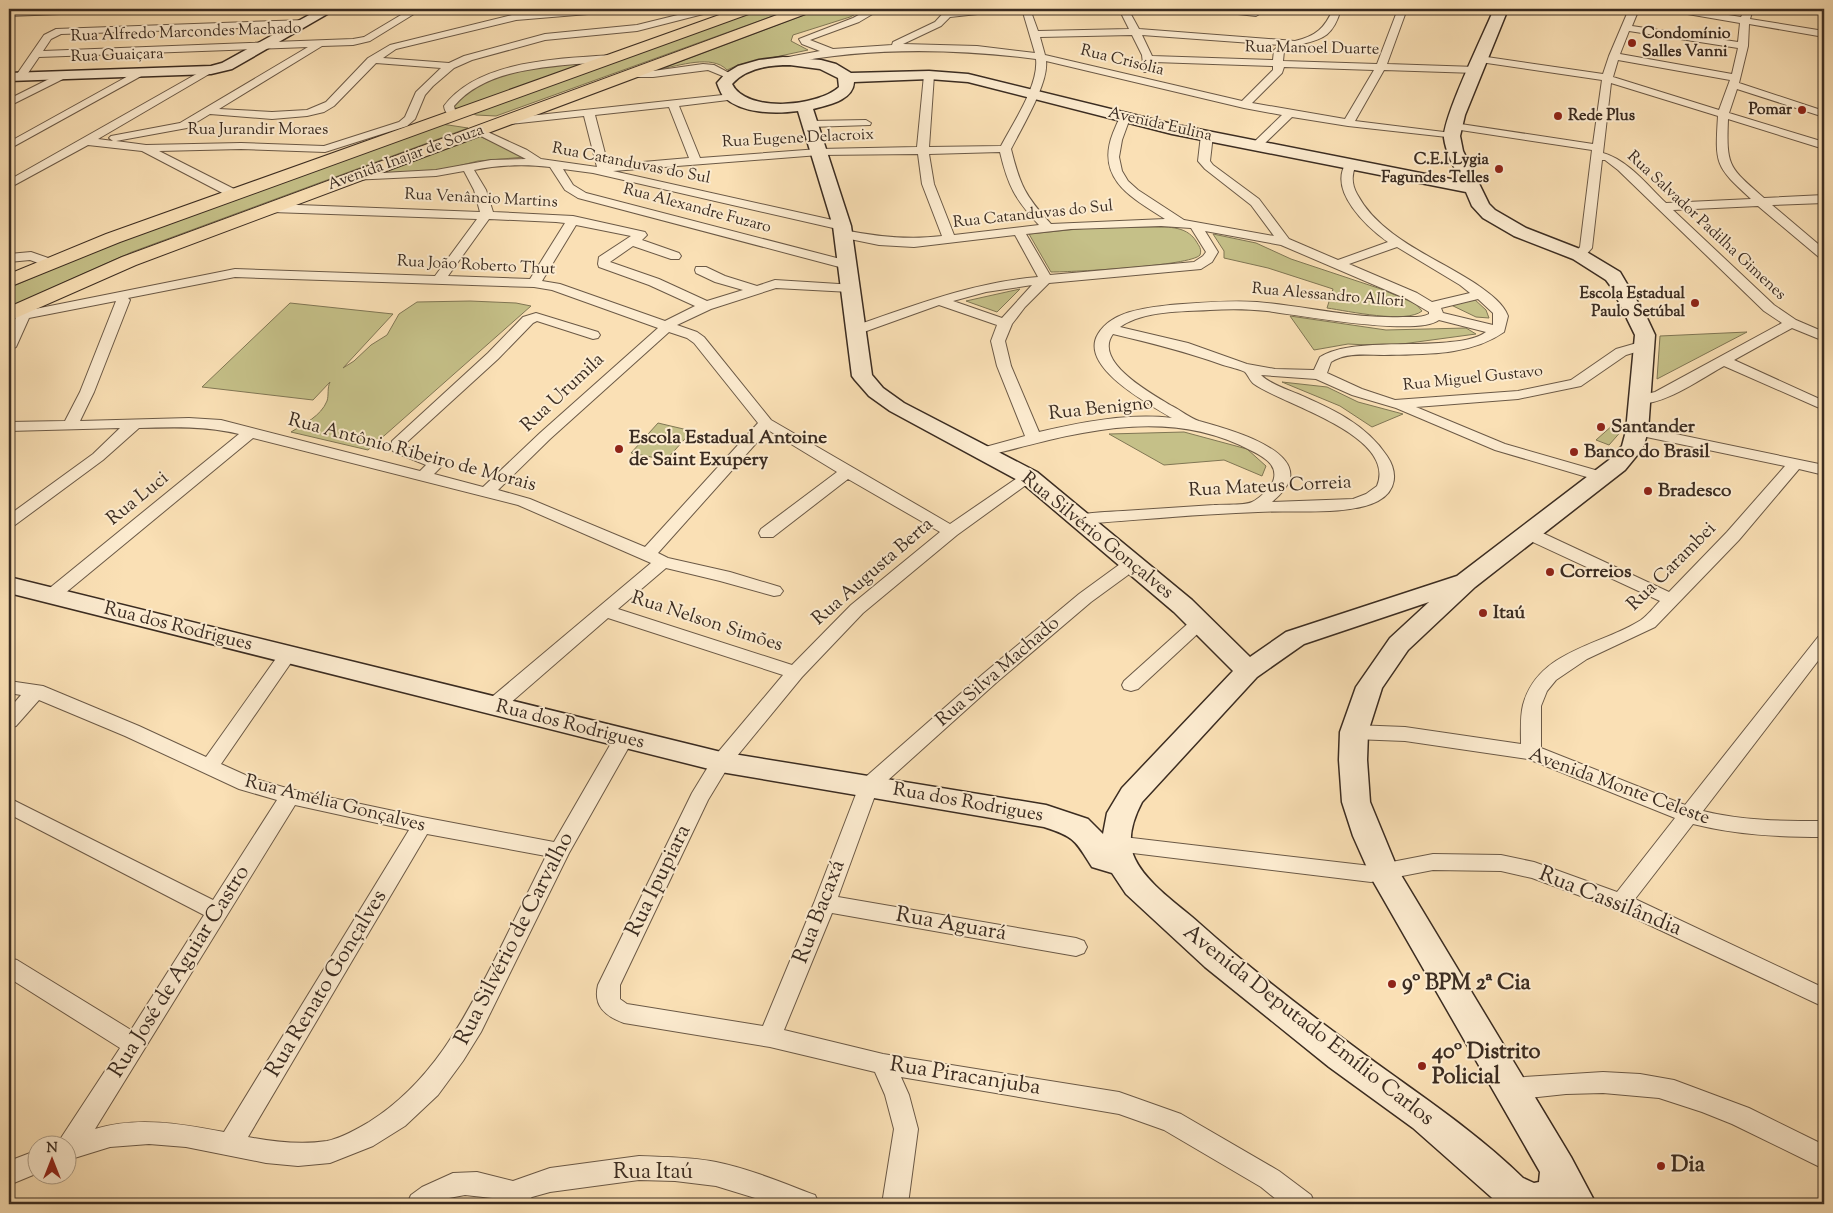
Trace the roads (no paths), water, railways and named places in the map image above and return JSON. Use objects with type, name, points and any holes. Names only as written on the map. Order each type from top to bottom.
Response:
[{"type":"main road","name":"Avenida Inajar de Souza","points":[[9,280],[113,238],[745,9]]},
{"type":"main road","name":"Avenida Inajar de Souza","points":[[16,314],[129,262],[351,177],[806,9]]},
{"type":"main road","points":[[456,115],[481,121],[502,122]]},
{"type":"main road","points":[[436,122],[464,125],[479,131]]},
{"type":"street","points":[[9,13],[62,9],[110,9]]},
{"type":"street","name":"Rua Guaiçara","points":[[14,77],[211,70],[227,66],[329,9]]},
{"type":"street","name":"Rua Alfredo Marcondes Machado","points":[[36,54],[360,42],[417,9]]},
{"type":"street","points":[[209,111],[253,115],[314,111],[330,105],[372,60],[392,47],[516,17],[612,9]]},
{"type":"street","points":[[447,68],[468,58],[537,39],[637,28],[712,9]]},
{"type":"street","points":[[832,52],[805,42],[804,39],[856,20],[876,9]]},
{"type":"street","points":[[888,48],[938,24],[950,11],[996,9]]},
{"type":"street","points":[[1026,9],[1035,34],[1042,67],[1033,94],[1006,149],[1013,181],[1028,206],[1047,227]]},
{"type":"street","points":[[1124,9],[1148,59],[1149,68],[1138,81]]},
{"type":"street","points":[[1220,9],[1257,11]]},
{"type":"street","points":[[1244,105],[1274,76],[1280,64],[1278,50],[1323,34],[1337,9]]},
{"type":"street","points":[[1348,123],[1381,66],[1403,9]]},
{"type":"street","points":[[1502,9],[1478,64],[1453,131],[1455,150],[1481,206],[1499,221],[1520,232],[1579,255],[1604,270],[1617,282],[1643,330],[1644,346],[1637,431],[1632,448],[1624,459],[1466,582],[1399,644],[1374,677],[1365,695],[1354,732],[1353,760],[1356,802],[1384,872],[1578,1204]]},
{"type":"street","points":[[1579,255],[1586,248],[1607,78],[1634,9]]},
{"type":"street","points":[[1676,9],[1747,14],[1824,35],[1824,44]]},
{"type":"street","points":[[1243,32],[1257,11]]},
{"type":"street","points":[[1747,14],[1744,46],[1735,81],[1723,115],[1721,151],[1726,167],[1760,202],[1824,255]]},
{"type":"street","points":[[14,77],[36,54],[49,35],[59,30],[305,23]]},
{"type":"street","points":[[1626,28],[1744,46]]},
{"type":"street","points":[[1035,34],[1243,32],[1294,43]]},
{"type":"street","points":[[89,141],[178,128],[320,43]]},
{"type":"street","name":"Rua Crisólia","points":[[783,61],[832,52],[888,48],[980,50],[1041,57],[1138,81],[1289,114],[1348,123],[1453,131]]},
{"type":"street","points":[[1614,56],[1735,81],[1824,114]]},
{"type":"street","name":"Avenida Inajar de Souza","points":[[456,115],[449,109],[452,100],[465,89],[484,80],[543,64],[611,58]]},
{"type":"street","name":"Rua Manoel Duarte","points":[[1148,59],[1381,66],[1478,64],[1607,78],[1824,146]]},
{"type":"street","points":[[372,60],[447,68],[484,80]]},
{"type":"street","points":[[783,61],[817,63],[830,67],[841,72],[847,78],[847,85],[843,92],[834,98],[804,106],[763,107],[745,103],[732,97],[725,90],[724,83],[730,76],[752,66],[783,61]]},
{"type":"street","points":[[631,74],[653,74],[703,66],[730,76]]},
{"type":"street","name":"Rua Jurandir Moraes","points":[[89,141],[146,148],[233,146],[333,148],[403,124],[410,119],[420,94],[447,68]]},
{"type":"street","points":[[9,185],[211,70]]},
{"type":"street","points":[[9,146],[139,73]]},
{"type":"street","points":[[929,75],[923,150],[926,175],[934,205],[950,240]]},
{"type":"street","name":"Avenida Eulina","points":[[847,78],[929,75],[968,78],[1125,118],[1472,188]]},
{"type":"street","points":[[9,103],[61,76]]},
{"type":"street","points":[[502,122],[732,97]]},
{"type":"street","points":[[673,104],[696,161]]},
{"type":"street","name":"Rua Silvério Gonçalves","points":[[804,106],[843,230],[862,376],[876,392],[897,407],[1029,477],[1183,606],[1248,671]]},
{"type":"street","points":[[590,113],[598,169]]},
{"type":"street","points":[[1257,145],[1289,114]]},
{"type":"street","points":[[1125,118],[1118,132],[1113,164],[1117,176],[1124,186],[1182,224]]},
{"type":"street","points":[[810,124],[866,123]]},
{"type":"street","name":"Rua Catanduvas do Sul","points":[[479,131],[502,144],[522,152],[537,162],[598,169],[896,243],[950,240],[1018,230],[1108,223],[1182,224],[1256,235],[1285,242]]},
{"type":"street","name":"Rua Salvador Padilha Gimenes","points":[[1453,131],[1598,152],[1617,163],[1769,308],[1791,323],[1824,337]]},
{"type":"street","points":[[1207,135],[1204,161],[1209,167],[1255,202],[1285,242]]},
{"type":"street","points":[[146,148],[236,194]]},
{"type":"street","name":"Rua Eugene Delacroix","points":[[598,169],[820,152],[1006,149]]},
{"type":"street","points":[[351,177],[436,173],[505,162],[537,162]]},
{"type":"street","name":"Rua Alexandre Fuzaro","points":[[553,164],[575,193],[847,265]]},
{"type":"street","points":[[1350,164],[1346,174],[1347,183],[1355,203],[1378,227],[1399,242],[1452,273],[1481,294],[1498,309],[1502,318],[1497,330],[1434,311]]},
{"type":"street","points":[[438,281],[486,214],[480,190],[467,167]]},
{"type":"street","points":[[1662,208],[1824,199]]},
{"type":"street","name":"Rua Venâncio Martins","points":[[272,208],[284,210],[486,214],[573,220],[636,238],[675,256]]},
{"type":"street","points":[[666,218],[602,262],[706,306]]},
{"type":"street","points":[[534,283],[573,220]]},
{"type":"street","points":[[856,330],[939,301],[984,288],[1046,279],[1196,266],[1211,257],[1212,252],[1196,226]]},
{"type":"street","points":[[1018,230],[1046,279]]},
{"type":"street","name":"Rua Alessandro Allori","points":[[1110,329],[1124,319],[1141,313],[1206,306],[1265,307],[1390,321],[1422,321],[1432,319],[1434,311],[1338,264],[1285,242]]},
{"type":"street","points":[[1338,264],[1399,242]]},
{"type":"street","points":[[9,258],[31,256],[50,263]]},
{"type":"street","points":[[701,270],[720,280],[754,289]]},
{"type":"street","name":"Rua João Roberto Thut","points":[[16,314],[235,272],[438,281],[534,283],[566,290],[667,324],[692,335],[699,340],[766,422],[846,472],[952,531]]},
{"type":"street","points":[[1033,437],[1002,358],[998,341],[1005,323],[1020,304],[1046,279]]},
{"type":"street","name":"Rua Urumila","points":[[487,492],[667,324],[706,306],[754,289],[782,284],[850,288]]},
{"type":"street","points":[[1434,311],[1481,294]]},
{"type":"street","points":[[70,425],[87,392],[123,300]]},
{"type":"street","points":[[939,301],[1005,323]]},
{"type":"street","points":[[9,347],[16,314]]},
{"type":"street","points":[[423,476],[434,466],[434,463],[399,449],[400,441],[493,356],[528,320],[536,317],[593,335]]},
{"type":"street","points":[[1639,400],[1659,396],[1791,323]]},
{"type":"street","points":[[1192,424],[1118,375],[1104,356],[1102,346],[1103,337],[1110,329],[1183,346],[1251,369],[1276,373],[1319,375]]},
{"type":"street","name":"Rua Miguel Gustavo","points":[[1497,330],[1486,339],[1464,345],[1395,351],[1346,352],[1325,360],[1319,375],[1357,392],[1394,404],[1498,397],[1549,390],[1576,383],[1621,352],[1644,346]]},
{"type":"street","points":[[1725,361],[1824,406]]},
{"type":"street","name":"Rua Mateus Correia","points":[[1080,519],[1355,504],[1371,499],[1383,491],[1387,482],[1387,470],[1379,453],[1350,424],[1267,385],[1254,376],[1251,369]]},
{"type":"street","points":[[1394,404],[1500,447],[1603,477]]},
{"type":"street","points":[[494,706],[606,611],[655,559],[766,422]]},
{"type":"street","name":"Rua Antônio Ribeiro de Morais","points":[[10,428],[208,423],[487,492],[533,506],[622,543],[655,559],[724,576],[774,591]]},
{"type":"street","name":"Rua Benigno","points":[[983,452],[1033,437],[1124,423],[1192,424],[1231,435],[1257,446],[1278,461],[1284,473],[1282,483],[1256,508]]},
{"type":"street","points":[[9,522],[98,457],[134,424]]},
{"type":"street","points":[[1637,431],[1824,470]]},
{"type":"street","name":"Rua Luci","points":[[52,595],[250,433]]},
{"type":"street","name":"Rua Carambei","points":[[1531,752],[1532,706],[1536,693],[1544,680],[1562,665],[1587,652],[1636,632],[1649,623],[1673,600],[1796,464]]},
{"type":"street","points":[[767,534],[846,472]]},
{"type":"street","name":"Rua Augusta Berta","points":[[721,762],[795,673],[857,609],[952,531],[1029,477]]},
{"type":"street","points":[[1528,533],[1673,600]]},
{"type":"street","name":"Rua Silva Machado","points":[[868,786],[997,672],[1086,598],[1133,563]]},
{"type":"street","points":[[1118,854],[1122,813],[1132,795],[1248,671],[1295,638],[1466,582]]},
{"type":"street","name":"Rua dos Rodrigues","points":[[9,585],[721,762],[1062,820],[1078,827],[1089,837],[1102,859],[1118,854]]},
{"type":"street","points":[[1399,604],[1417,609],[1426,620]]},
{"type":"street","name":"Rua Nelson Simões","points":[[606,611],[795,673]]},
{"type":"street","points":[[1131,685],[1199,623]]},
{"type":"street","points":[[1622,902],[1824,641]]},
{"type":"street","points":[[209,767],[288,654]]},
{"type":"street","name":"Rua Amélia Gonçalves","points":[[9,687],[36,691],[132,731],[246,784],[290,796],[422,825],[559,852]]},
{"type":"street","points":[[9,721],[36,691]]},
{"type":"street","name":"Avenida Monte Celeste","points":[[1354,732],[1414,735],[1531,752],[1689,815],[1724,824],[1757,828],[1824,829]]},
{"type":"street","name":"Rua Silvério de Carvalho","points":[[78,1146],[110,1136],[149,1133],[186,1136],[266,1152],[298,1155],[330,1152],[364,1138],[396,1118],[428,1087],[455,1054],[473,1025],[559,852],[624,738]]},
{"type":"street","name":"Rua Ipupiara","points":[[608,1003],[609,985],[699,798],[721,762]]},
{"type":"street","name":"Rua Bacaxá","points":[[770,1037],[825,903],[868,786]]},
{"type":"street","name":"Rua José de Aguiar Castro","points":[[77,1136],[290,796]]},
{"type":"street","points":[[9,805],[217,912]]},
{"type":"street","name":"Rua Renato Gonçalves","points":[[231,1144],[422,825]]},
{"type":"street","name":"Rua Cassilândia","points":[[1118,854],[1356,873],[1384,872],[1433,862],[1501,863],[1534,870],[1622,902],[1824,998]]},
{"type":"street","name":"Avenida Deputado Emílio Carlos","points":[[1118,854],[1137,886],[1216,958],[1341,1057],[1425,1117],[1498,1178],[1516,1197],[1533,1200],[1550,1197],[1558,1184],[1558,1170]]},
{"type":"street","name":"Rua Aguará","points":[[825,903],[1076,947]]},
{"type":"street","points":[[9,967],[134,1044]]},
{"type":"street","name":"Rua Piracanjuba","points":[[608,1003],[624,1013],[770,1037],[883,1064],[1118,1103],[1172,1122],[1270,1179],[1302,1204]]},
{"type":"street","points":[[883,1064],[897,1095],[906,1129],[895,1204]]},
{"type":"street","points":[[1510,1089],[1569,1081],[1618,1082],[1660,1087],[1708,1102],[1759,1124],[1824,1158]]},
{"type":"street","name":"Rua Itaú","points":[[509,1199],[525,1187],[559,1179],[639,1168],[675,1169],[716,1174],[755,1185],[806,1204]]},
{"type":"street","points":[[420,1204],[428,1196],[458,1182],[491,1185],[509,1199]]},
{"type":"place","name":"Condomínio Salles Vanni","points":[[1632,43]]},
{"type":"place","name":"Pomar","points":[[1802,110]]},
{"type":"place","name":"Rede Plus","points":[[1558,116]]},
{"type":"place","name":"C.E.I Lygia Fagundes Telles","points":[[1499,169]]},
{"type":"place","name":"Escola Estadual Paulo Setúbal","points":[[1695,303]]},
{"type":"place","name":"Santander","points":[[1601,427]]},
{"type":"place","name":"Escola Estadual Antoine de Saint Exupery","points":[[619,449]]},
{"type":"place","name":"Banco do Brasil","points":[[1574,452]]},
{"type":"place","name":"Bradesco","points":[[1648,491]]},
{"type":"place","name":"Correios","points":[[1550,572]]},
{"type":"place","name":"Itaú","points":[[1483,613]]},
{"type":"place","name":"9º BPM 2ª Cia","points":[[1392,984]]},
{"type":"place","name":"40º Distrito Policial","points":[[1422,1066]]},
{"type":"place","name":"Dia","points":[[1661,1166]]}]
